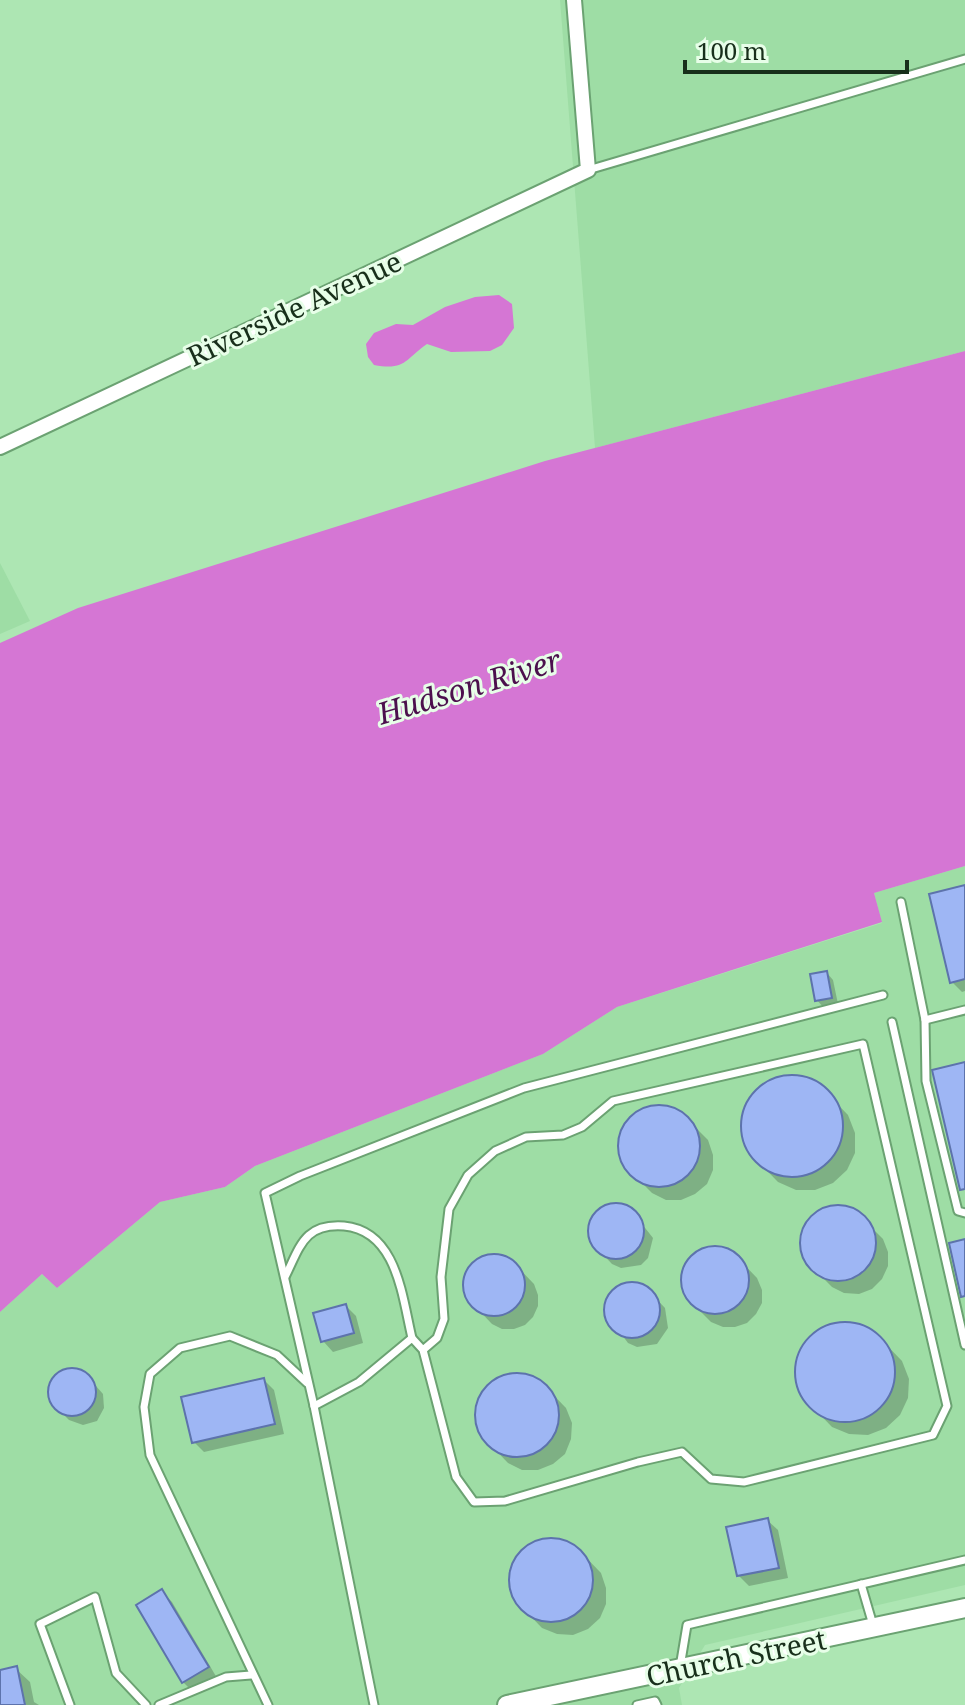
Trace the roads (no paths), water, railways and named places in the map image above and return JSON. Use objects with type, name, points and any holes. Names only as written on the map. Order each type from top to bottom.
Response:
[{"type":"street","points":[[574,0],[588,170]]},
{"type":"street","name":"Riverside Avenue","points":[[0,447],[588,170]]},
{"type":"street","name":"Church Street","points":[[507,1705],[965,1608]]},
{"type":"lane","name":"Riverside Avenue","points":[[588,170],[965,59]]},
{"type":"lane","points":[[901,902],[925,1020],[926,1081],[958,1211],[965,1213]]},
{"type":"lane","points":[[374,1705],[314,1406],[265,1193],[300,1176],[524,1088],[883,995]]},
{"type":"lane","points":[[925,1020],[965,1010]]},
{"type":"lane","points":[[892,1022],[965,1345]]},
{"type":"lane","points":[[285,1277],[306,1235],[327,1225],[360,1228],[383,1246],[397,1273],[412,1338],[423,1350],[456,1477],[474,1502],[505,1501],[682,1452],[711,1479],[744,1482],[933,1435],[947,1406],[863,1044],[613,1101],[582,1127],[563,1135],[526,1137],[495,1151],[468,1175],[449,1209],[441,1277],[444,1319],[437,1338],[423,1350]]},
{"type":"lane","points":[[268,1704],[251,1675],[150,1455],[144,1407],[150,1374],[180,1348],[230,1336],[277,1355],[309,1384]]},
{"type":"lane","points":[[314,1406],[359,1382],[412,1338]]},
{"type":"lane","points":[[679,1669],[687,1625],[965,1560]]},
{"type":"lane","points":[[861,1584],[873,1627]]},
{"type":"lane","points":[[70,1705],[40,1624],[95,1597],[116,1673],[146,1705]]},
{"type":"lane","points":[[159,1705],[226,1677],[251,1675]]},
{"type":"lane","points":[[637,1705],[655,1701],[657,1705]]},
{"type":"water","points":[[499,295],[512,304],[514,328],[502,345],[490,351],[451,352],[427,344],[404,362],[393,366],[374,365],[368,357],[366,344],[374,333],[396,324],[413,325],[445,307],[475,297]]},
{"type":"water","name":"Hudson River","points":[[965,351],[965,866],[874,893],[882,922],[617,1007],[543,1054],[255,1166],[225,1187],[160,1202],[57,1288],[42,1274],[0,1312],[0,643],[78,608],[545,461]]}]
